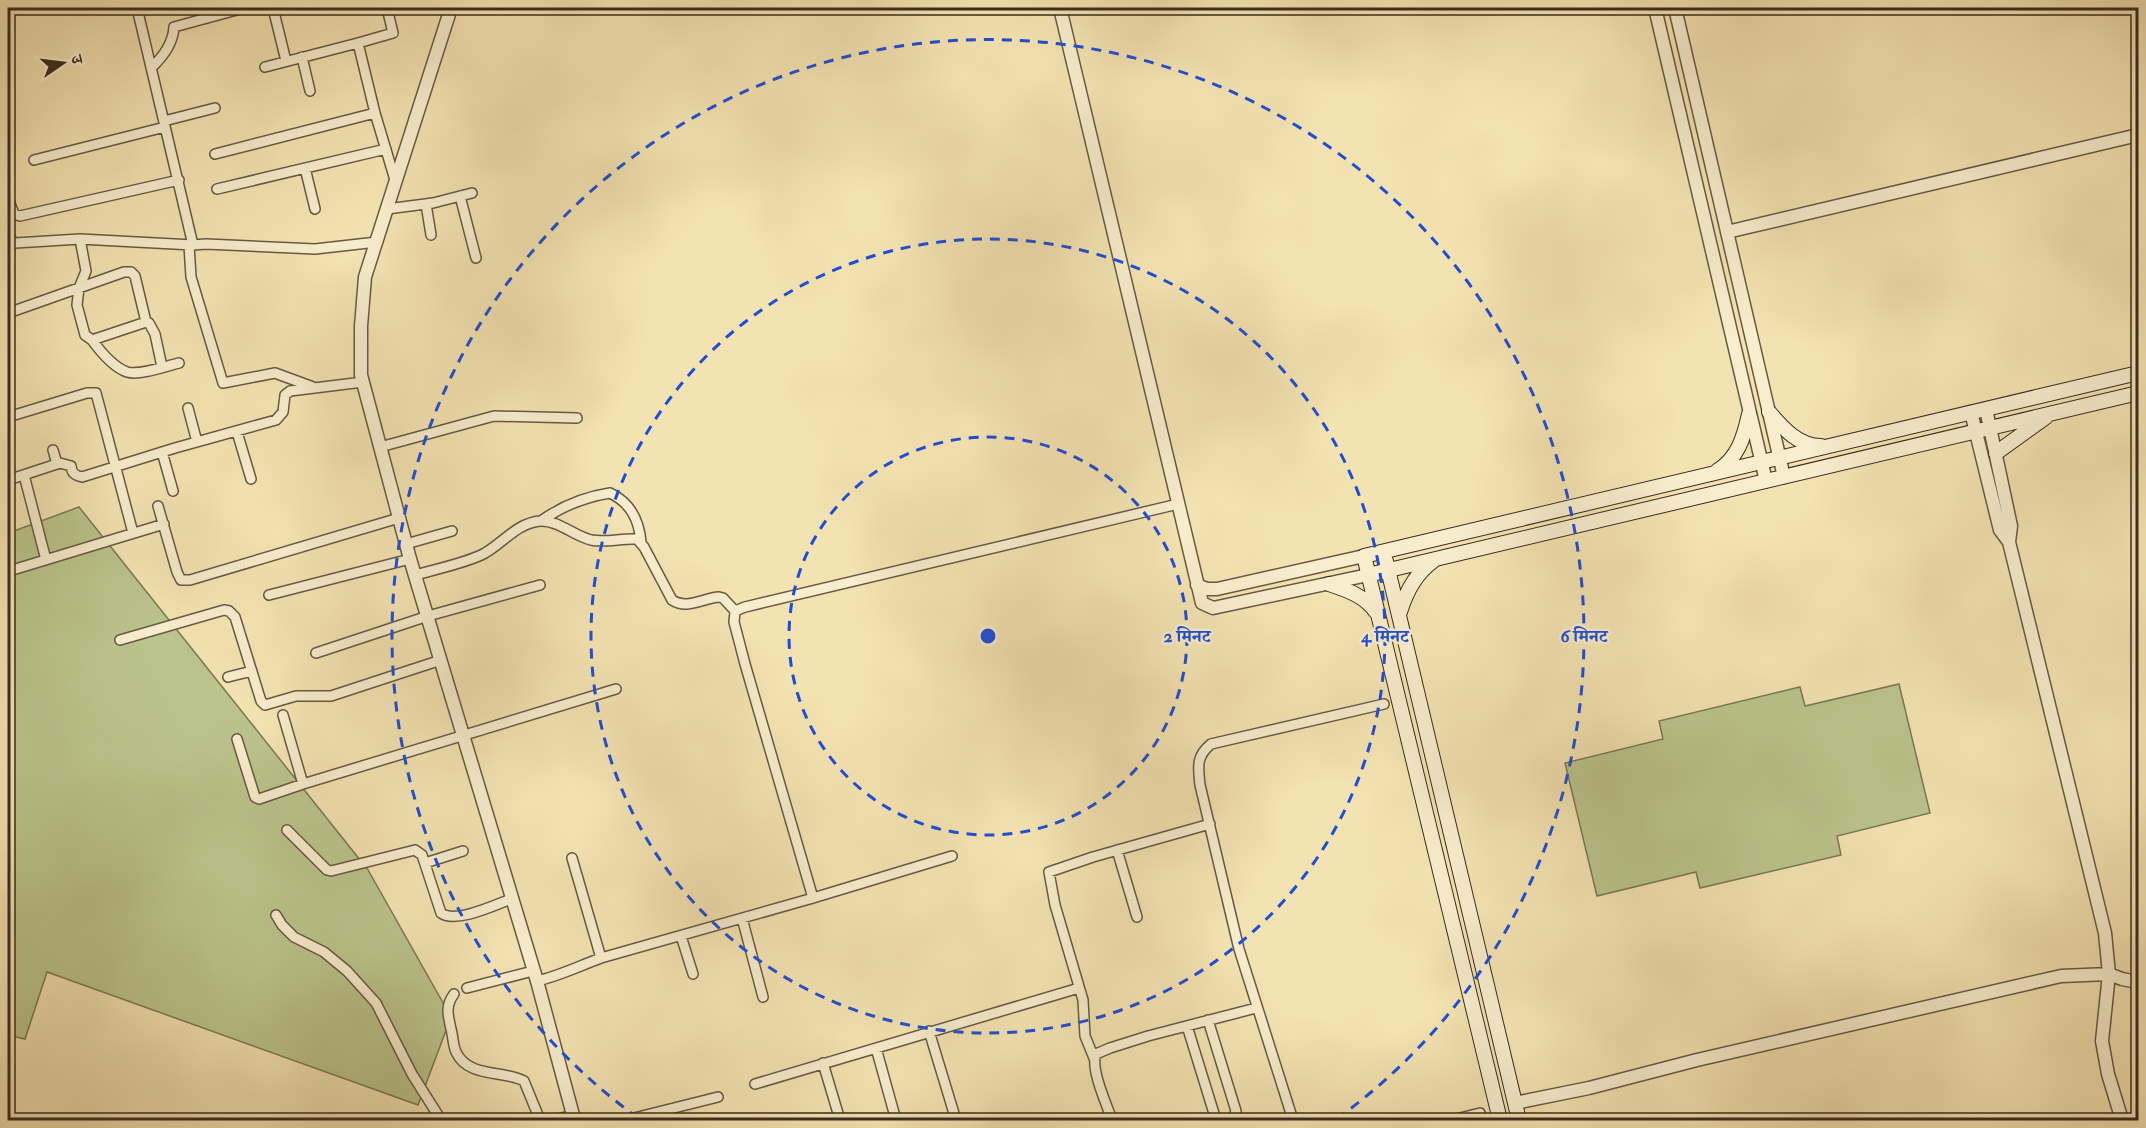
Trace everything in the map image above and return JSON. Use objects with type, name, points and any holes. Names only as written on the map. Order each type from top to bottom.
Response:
[{"type":"main road","points":[[1500,1120],[1364,556],[2139,373]]},
{"type":"main road","points":[[1368,575],[2139,393]]},
{"type":"main road","points":[[1769,412],[1783,429],[1802,442],[1814,446],[1828,446]]},
{"type":"main road","points":[[1996,453],[2053,412]]},
{"type":"main road","points":[[1713,473],[1726,465],[1737,451],[1745,434],[1749,414]]},
{"type":"main road","points":[[1384,551],[1519,1120]]},
{"type":"main road","points":[[1400,616],[1405,596],[1413,582],[1424,567],[1437,559]]},
{"type":"main road","points":[[1329,584],[1357,595],[1371,605],[1378,617]]},
{"type":"main road","points":[[1398,694],[1416,689]]},
{"type":"street","points":[[137,8],[179,180],[191,245],[191,277],[223,383],[275,373],[315,388]]},
{"type":"street","points":[[152,68],[169,46],[174,27],[244,8]]},
{"type":"street","points":[[273,8],[286,62]]},
{"type":"street","points":[[265,67],[393,33],[387,8]]},
{"type":"street","points":[[451,8],[365,277],[361,326],[361,375],[410,559],[535,976],[573,1119],[555,1120]]},
{"type":"street","points":[[1060,8],[1202,603],[1213,608],[1368,575]]},
{"type":"street","points":[[1655,8],[1766,481]]},
{"type":"street","points":[[1675,8],[1784,477]]},
{"type":"street","points":[[358,43],[375,113],[395,180]]},
{"type":"street","points":[[302,57],[310,91]]},
{"type":"street","points":[[34,160],[215,108]]},
{"type":"street","points":[[215,154],[375,113]]},
{"type":"street","points":[[1727,232],[2139,135]]},
{"type":"street","points":[[217,189],[386,149]]},
{"type":"street","points":[[305,168],[315,209]]},
{"type":"street","points":[[9,217],[179,180]]},
{"type":"street","points":[[387,209],[426,204],[472,193]]},
{"type":"street","points":[[460,196],[476,258]]},
{"type":"street","points":[[8,198],[10,239],[15,243],[80,239],[315,249],[377,242]]},
{"type":"street","points":[[426,204],[431,236]]},
{"type":"street","points":[[80,239],[86,271],[79,288],[77,305],[85,335],[108,358],[127,372],[179,363]]},
{"type":"street","points":[[8,313],[124,272],[131,272],[135,276],[146,322],[149,322],[155,334],[162,367]]},
{"type":"street","points":[[92,340],[146,322]]},
{"type":"street","points":[[8,480],[66,463],[70,465],[76,476],[82,477],[280,418],[284,412],[283,399],[287,393],[363,382]]},
{"type":"street","points":[[8,417],[87,393],[96,393],[133,533]]},
{"type":"street","points":[[188,408],[197,442]]},
{"type":"street","points":[[1986,409],[2012,526],[2009,542]]},
{"type":"street","points":[[1971,412],[2000,530],[2009,542],[2105,933],[2109,974],[2102,1041],[2108,1074],[2122,1120]]},
{"type":"street","points":[[380,447],[494,416],[577,418]]},
{"type":"street","points":[[237,432],[251,478]]},
{"type":"street","points":[[53,450],[57,464]]},
{"type":"street","points":[[162,452],[174,491]]},
{"type":"street","points":[[24,475],[46,560]]},
{"type":"street","points":[[415,575],[484,554],[515,530],[541,521],[564,506],[610,493],[621,498],[634,513],[640,528],[641,542],[672,600],[684,605],[719,597],[723,598],[735,612],[734,622],[745,664],[813,898]]},
{"type":"street","points":[[735,612],[752,606],[1178,504]]},
{"type":"street","points":[[158,506],[181,580],[190,580],[399,518]]},
{"type":"street","points":[[541,521],[554,524],[591,540],[631,538],[641,542]]},
{"type":"street","points":[[9,571],[164,524]]},
{"type":"street","points":[[406,544],[452,531]]},
{"type":"street","points":[[1197,585],[1207,589],[1217,589],[1364,556]]},
{"type":"street","points":[[269,596],[410,559]]},
{"type":"street","points":[[316,653],[428,616],[540,585]]},
{"type":"street","points":[[120,640],[224,610],[229,611],[236,617],[262,703],[268,705],[296,696],[331,696],[441,660]]},
{"type":"street","points":[[228,677],[252,671]]},
{"type":"street","points":[[237,739],[256,799],[616,689]]},
{"type":"street","points":[[1293,1120],[1239,949],[1200,785],[1198,767],[1201,752],[1211,744],[1384,704]]},
{"type":"street","points":[[283,716],[303,783]]},
{"type":"street","points":[[1112,1120],[1097,1073],[1095,1058],[1085,1036],[1085,1009],[1048,874],[1117,850],[1210,824]]},
{"type":"street","points":[[287,830],[327,870],[331,871],[415,850],[422,855],[441,913],[445,916],[459,916],[512,899]]},
{"type":"street","points":[[1117,850],[1137,917]]},
{"type":"street","points":[[424,863],[463,851]]},
{"type":"street","points":[[467,988],[535,976],[556,976],[601,958],[813,898],[952,855]]},
{"type":"street","points":[[572,858],[601,958]]},
{"type":"street","points":[[276,915],[294,937],[324,952],[347,971],[376,1003],[412,1074],[441,1120]]},
{"type":"street","points":[[742,918],[763,997]]},
{"type":"street","points":[[681,936],[693,974]]},
{"type":"street","points":[[1515,1103],[1589,1088],[1697,1060],[2061,976],[2109,974],[2139,982]]},
{"type":"street","points":[[755,1084],[1079,988]]},
{"type":"street","points":[[454,994],[447,1003],[456,1052],[463,1061],[474,1068],[524,1080],[540,1120]]},
{"type":"street","points":[[1095,1058],[1096,1054],[1110,1048],[1256,1008]]},
{"type":"street","points":[[1208,1020],[1236,1111],[1233,1118],[1226,1120]]},
{"type":"street","points":[[1187,1026],[1216,1120]]},
{"type":"street","points":[[929,1031],[956,1120]]},
{"type":"street","points":[[876,1048],[896,1120]]},
{"type":"street","points":[[823,1063],[840,1120]]},
{"type":"street","points":[[626,1120],[718,1096]]},
{"type":"street","points":[[1452,1120],[1480,1113]]},
{"type":"green space","points":[[79,507],[368,870],[451,1017],[418,1105],[47,972],[25,1039],[8,1035],[8,508],[14,531]]},
{"type":"green space","points":[[1899,684],[1930,813],[1837,836],[1841,855],[1700,888],[1696,872],[1597,896],[1565,763],[1663,739],[1659,721],[1800,687],[1805,706]]}]
